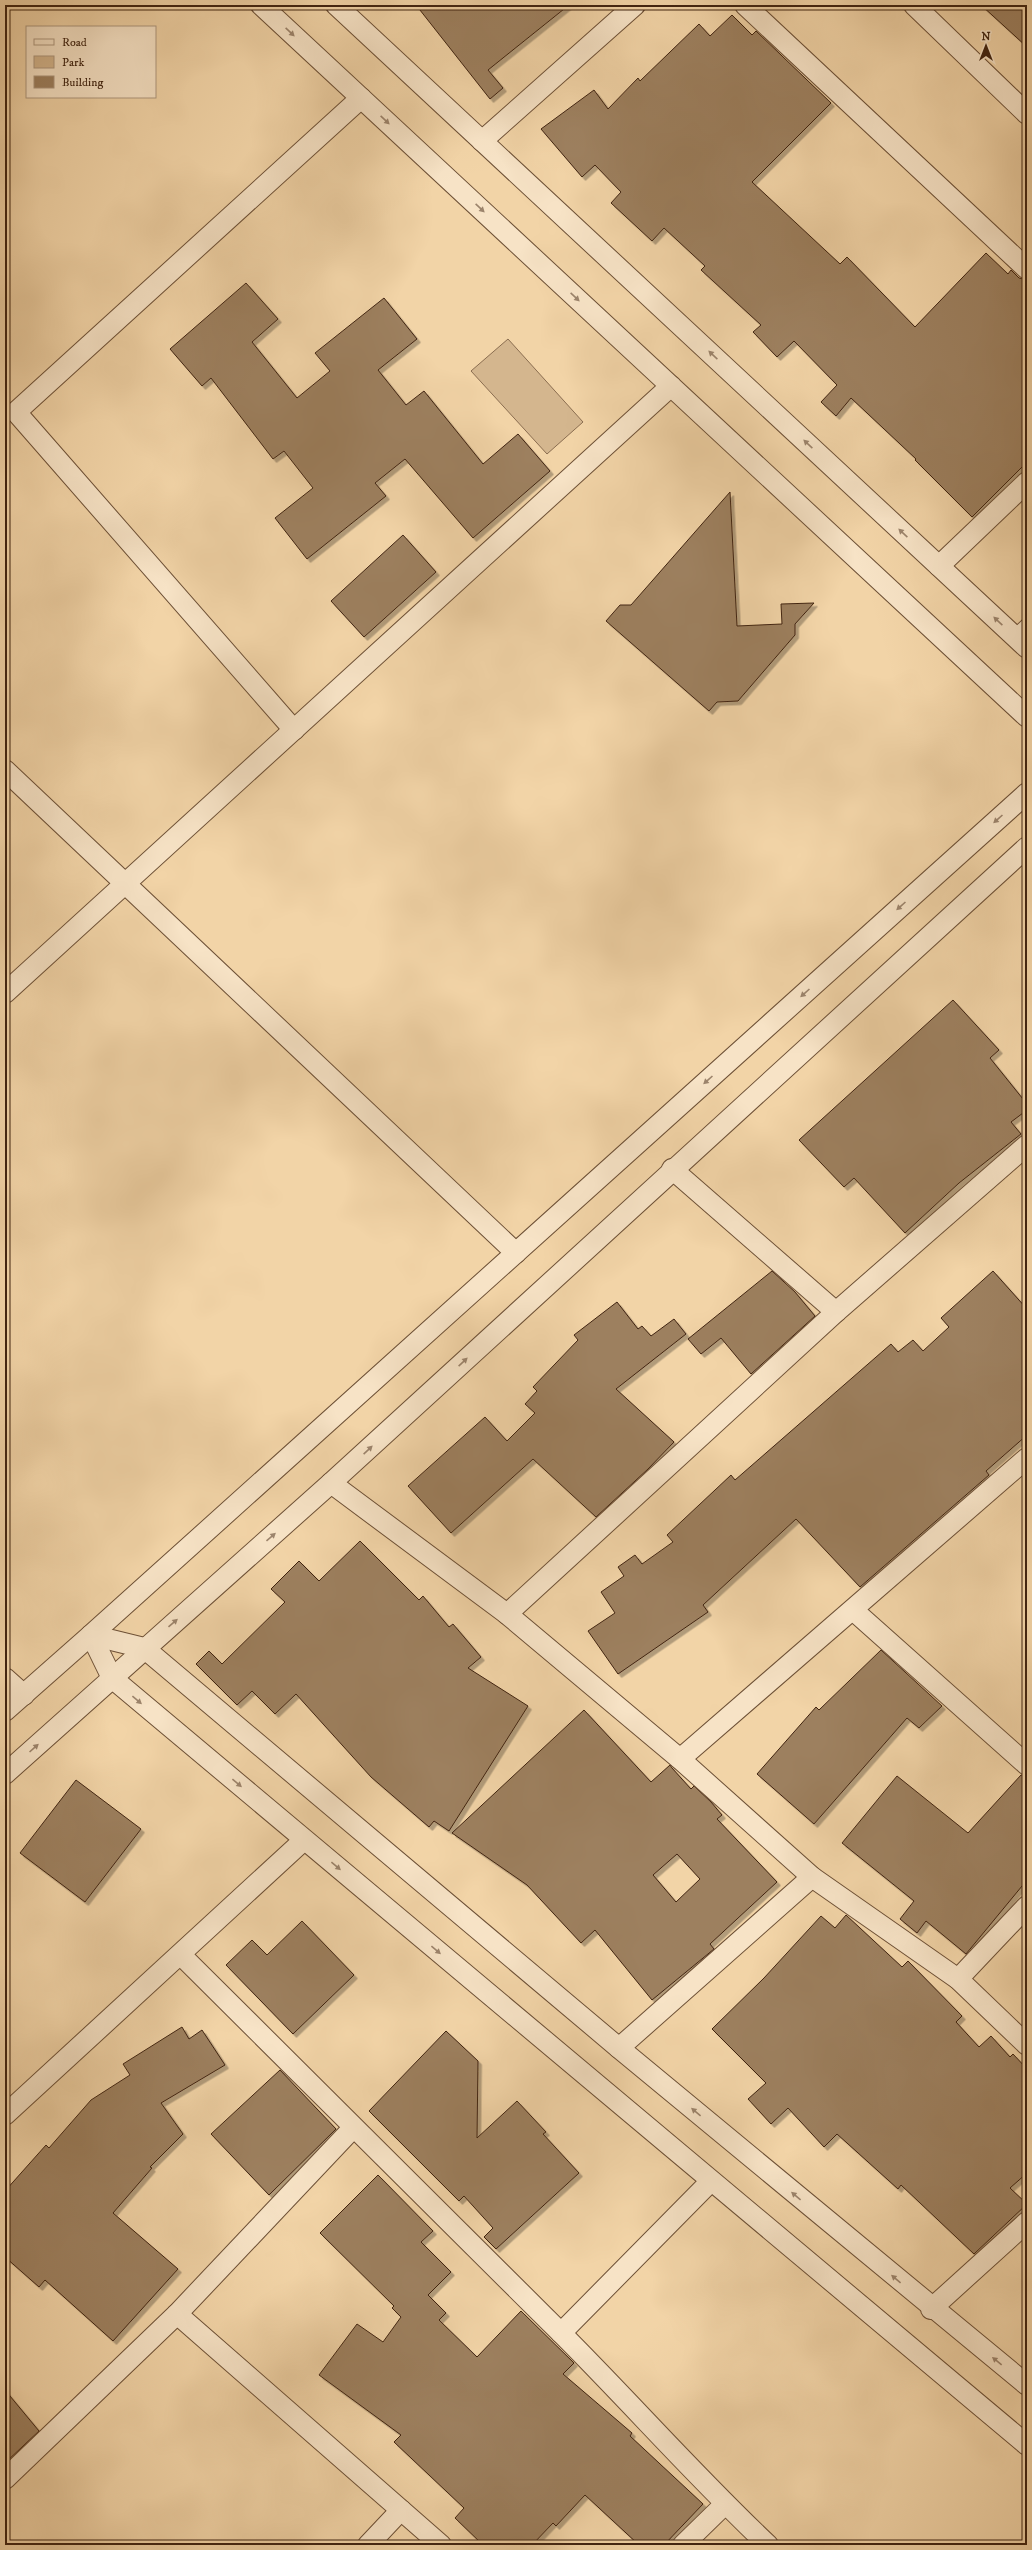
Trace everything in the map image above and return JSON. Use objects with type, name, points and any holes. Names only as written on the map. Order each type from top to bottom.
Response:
[{"type":"street","points":[[264,5],[361,98],[1027,717]]},
{"type":"street","points":[[336,5],[939,566],[1022,635]]},
{"type":"street","points":[[482,141],[635,5]]},
{"type":"street","points":[[745,5],[1027,269]]},
{"type":"street","points":[[914,5],[1027,114]]},
{"type":"street","points":[[294,730],[16,412],[361,98]]},
{"type":"street","points":[[5,993],[671,386]]},
{"type":"street","points":[[939,566],[1027,482]]},
{"type":"street","points":[[5,770],[516,1253]]},
{"type":"street","points":[[5,1711],[1027,793]]},
{"type":"street","points":[[5,1774],[144,1648],[331,1483],[672,1169],[1027,846]]},
{"type":"street","points":[[508,1614],[836,1312],[1027,1145]]},
{"type":"street","points":[[672,1169],[836,1312]]},
{"type":"street","points":[[680,1759],[1027,1458]]},
{"type":"street","points":[[331,1483],[508,1614],[680,1759],[812,1877],[958,1979],[1027,2045]]},
{"type":"street","points":[[853,1610],[1027,1765]]},
{"type":"street","points":[[91,1635],[144,1648],[619,2048],[932,2309],[1027,2386]]},
{"type":"street","points":[[91,1635],[112,1678],[1027,2445]]},
{"type":"street","points":[[5,1678],[24,1695]]},
{"type":"street","points":[[5,2116],[304,1840]]},
{"type":"street","points":[[619,2048],[812,1877]]},
{"type":"street","points":[[958,1979],[1027,1906]]},
{"type":"street","points":[[181,1955],[352,2128],[561,2333],[725,2504],[768,2545]]},
{"type":"street","points":[[5,2479],[177,2314],[352,2128]]},
{"type":"street","points":[[561,2333],[711,2181]]},
{"type":"street","points":[[932,2309],[1027,2222]]},
{"type":"street","points":[[177,2314],[441,2545]]},
{"type":"street","points":[[683,2545],[725,2504]]},
{"type":"street","points":[[368,2545],[401,2510]]},
{"type":"green space","points":[[508,339],[583,422],[547,454],[471,371]]},
{"type":"building","points":[[416,5],[569,5],[488,70],[503,88],[490,99]]},
{"type":"building","points":[[981,5],[1027,5],[1027,47]]},
{"type":"building","points":[[732,15],[752,35],[756,31],[831,103],[752,182],[840,264],[847,257],[915,327],[986,253],[1008,274],[1011,270],[1019,278],[1027,280],[1027,462],[972,517],[915,460],[916,459],[851,398],[836,416],[821,402],[837,385],[794,341],[777,357],[753,332],[761,325],[701,270],[705,266],[664,228],[652,241],[611,203],[621,192],[595,165],[582,177],[541,129],[594,90],[608,109],[638,78],[640,81],[699,24],[710,36]]},
{"type":"building","points":[[246,283],[278,319],[252,342],[297,398],[330,371],[315,353],[384,298],[417,339],[378,370],[406,405],[424,391],[483,464],[518,434],[550,471],[473,538],[405,459],[375,483],[386,496],[307,559],[275,518],[313,488],[284,451],[273,459],[211,378],[202,386],[170,349]]},
{"type":"building","points":[[730,492],[737,626],[782,624],[781,604],[814,603],[795,624],[795,635],[738,701],[717,702],[709,711],[606,621],[620,605],[631,605]]},
{"type":"building","points":[[403,535],[436,572],[364,637],[331,601]]},
{"type":"building","points":[[953,1000],[999,1050],[990,1058],[1027,1104],[1027,1110],[1011,1122],[1021,1134],[959,1183],[905,1233],[854,1178],[844,1187],[799,1140]]},
{"type":"building","points":[[772,1271],[795,1292],[815,1316],[751,1374],[721,1338],[701,1354],[688,1339]]},
{"type":"building","points":[[993,1271],[1027,1309],[1027,1435],[986,1471],[989,1475],[860,1587],[796,1519],[703,1605],[708,1612],[618,1674],[588,1631],[615,1613],[601,1592],[624,1576],[618,1567],[635,1555],[642,1564],[673,1542],[667,1535],[731,1475],[735,1480],[891,1344],[898,1352],[913,1340],[923,1351],[949,1327],[941,1318]]},
{"type":"building","points":[[617,1302],[638,1329],[642,1326],[651,1336],[674,1319],[686,1334],[616,1389],[674,1442],[648,1469],[596,1517],[533,1459],[451,1533],[408,1486],[485,1417],[507,1441],[535,1413],[525,1404],[537,1391],[533,1387],[578,1340],[574,1335]]},
{"type":"building","points":[[360,1541],[419,1600],[423,1596],[449,1627],[453,1624],[481,1657],[468,1668],[528,1706],[449,1831],[434,1821],[429,1827],[371,1777],[296,1694],[275,1714],[252,1691],[237,1705],[196,1664],[209,1651],[222,1664],[285,1602],[271,1589],[299,1561],[319,1581]]},
{"type":"building","points":[[881,1650],[942,1706],[919,1728],[907,1718],[814,1824],[757,1774],[816,1707],[819,1710]]},
{"type":"building","points":[[584,1710],[651,1782],[670,1765],[691,1789],[694,1786],[722,1815],[717,1819],[777,1882],[710,1944],[714,1949],[652,2000],[595,1930],[581,1943],[527,1885],[452,1833]],"holes":[[[677,1854],[700,1879],[676,1902],[653,1875]]]},
{"type":"building","points":[[1021,1775],[1027,1776],[1027,1880],[966,1954],[926,1921],[917,1933],[900,1919],[914,1901],[842,1843],[897,1776],[968,1833]]},
{"type":"building","points":[[76,1780],[141,1829],[85,1902],[20,1853]]},
{"type":"building","points":[[846,1915],[902,1967],[908,1961],[962,2016],[956,2022],[979,2047],[991,2036],[1010,2057],[1013,2054],[1027,2069],[1027,2173],[1010,2188],[1027,2204],[974,2254],[901,2185],[898,2189],[837,2134],[824,2147],[788,2108],[771,2124],[748,2099],[766,2083],[712,2029],[764,1978],[821,1916],[835,1928]]},
{"type":"building","points":[[302,1921],[354,1975],[293,2034],[226,1965],[252,1940],[267,1955]]},
{"type":"building","points":[[182,2027],[189,2039],[202,2030],[225,2065],[161,2103],[183,2134],[150,2167],[152,2168],[113,2213],[178,2269],[113,2341],[45,2280],[39,2287],[5,2257],[5,2191],[46,2145],[49,2148],[91,2100],[130,2075],[123,2064]]},
{"type":"building","points":[[446,2031],[478,2061],[477,2138],[517,2101],[546,2132],[543,2134],[579,2173],[496,2249],[484,2237],[493,2228],[464,2196],[459,2201],[369,2111]]},
{"type":"building","points":[[280,2070],[336,2129],[269,2195],[211,2134]]},
{"type":"building","points":[[378,2175],[433,2231],[421,2242],[451,2272],[428,2295],[446,2313],[439,2320],[477,2357],[521,2311],[574,2363],[563,2374],[632,2433],[630,2436],[703,2504],[664,2545],[639,2545],[585,2495],[556,2526],[553,2523],[532,2545],[483,2545],[455,2518],[464,2508],[394,2442],[401,2435],[319,2375],[357,2324],[383,2342],[401,2317],[392,2308],[394,2306],[320,2233]]},
{"type":"building","points":[[5,2390],[39,2431],[5,2463]]}]
